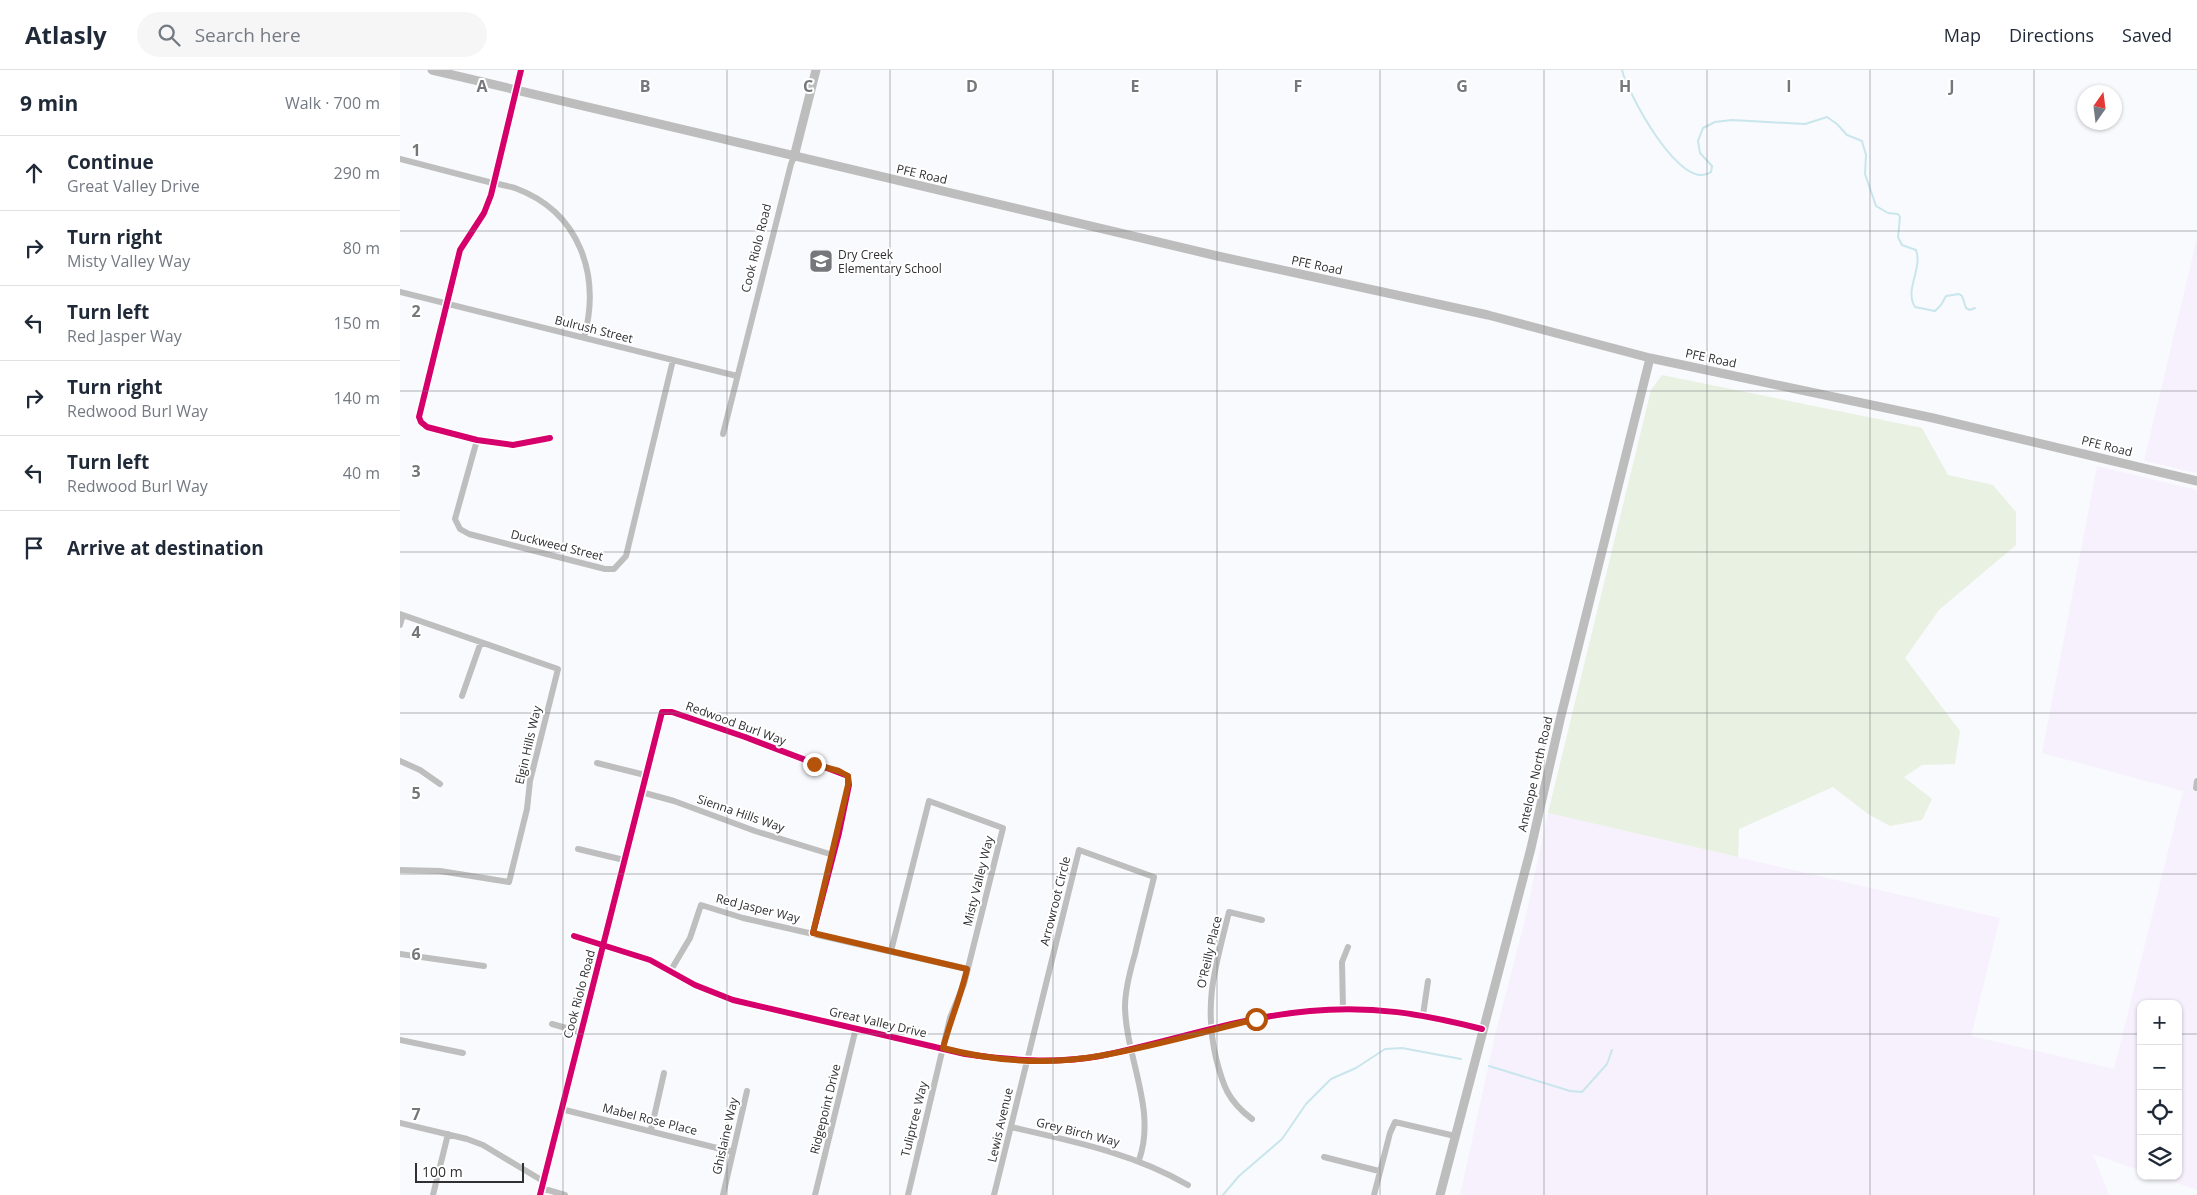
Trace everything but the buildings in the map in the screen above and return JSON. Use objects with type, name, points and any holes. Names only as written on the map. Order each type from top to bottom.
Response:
[{"type":"main road","name":"PFE Road","points":[[432,70],[1213,256],[1488,315],[1650,358],[1933,418],[2197,481]]},
{"type":"main road","name":"Cook Riolo Road","points":[[794,157],[816,70]]},
{"type":"main road","name":"Antelope North Road","points":[[1440,1195],[1528,858],[1560,720],[1650,358]]},
{"type":"street","points":[[521,70],[494,184],[484,213],[460,250],[419,416],[427,427],[477,440],[513,445],[550,438]]},
{"type":"street","name":"Cook Riolo Road","points":[[723,434],[794,157]]},
{"type":"street","points":[[400,159],[514,188],[553,210],[574,237],[584,257],[591,287],[589,319],[584,338]]},
{"type":"street","name":"Bulrush Street","points":[[400,292],[737,376]]},
{"type":"street","name":"Duckweed Street","points":[[477,440],[455,519],[460,529],[469,534],[605,569],[614,569],[626,556],[672,360]]},
{"type":"street","points":[[400,625],[402,615]]},
{"type":"street","name":"Elgin Hills Way","points":[[400,870],[440,871],[509,882],[527,809],[530,781],[558,669],[402,615]]},
{"type":"street","points":[[462,696],[481,642]]},
{"type":"street","name":"Cook Riolo Road","points":[[541,1192],[662,712]]},
{"type":"street","name":"Redwood Burl Way","points":[[662,712],[672,712],[746,736],[848,776],[848,785],[833,854],[813,933]]},
{"type":"street","points":[[400,762],[420,770],[440,784]]},
{"type":"street","points":[[597,763],[645,775]]},
{"type":"street","name":"Sienna Hills Way","points":[[641,792],[674,801],[755,831],[833,854]]},
{"type":"street","name":"Misty Valley Way","points":[[891,951],[929,801],[1003,828],[964,984],[950,1018],[943,1048]]},
{"type":"street","points":[[578,849],[624,860]]},
{"type":"street","name":"Arrowroot Circle","points":[[1027,1060],[1079,850],[1154,876],[1126,993],[1126,1022],[1131,1048]]},
{"type":"street","name":"Red Jasper Way","points":[[671,970],[690,938],[701,905],[743,918],[967,969]]},
{"type":"street","name":"O'Reilly Place","points":[[1210,1030],[1212,985],[1230,912],[1262,920]]},
{"type":"street","name":"Great Valley Drive","points":[[574,936],[650,960],[695,985],[733,1000],[943,1048],[997,1058],[1027,1060],[1099,1056],[1284,1014],[1343,1009],[1423,1015],[1482,1029]]},
{"type":"street","points":[[1343,1009],[1342,962],[1348,947]]},
{"type":"street","points":[[400,954],[484,966]]},
{"type":"street","points":[[1423,1015],[1428,981]]},
{"type":"street","points":[[552,1024],[580,1032]]},
{"type":"street","name":"Ridgepoint Drive","points":[[815,1195],[856,1028]]},
{"type":"street","points":[[1210,1030],[1226,1091],[1239,1109],[1252,1119]]},
{"type":"street","points":[[400,1040],[463,1053]]},
{"type":"street","name":"Tuliptree Way","points":[[908,1195],[943,1048]]},
{"type":"street","points":[[1131,1048],[1145,1123],[1144,1146],[1139,1160]]},
{"type":"street","name":"Lewis Avenue","points":[[994,1195],[1027,1060]]},
{"type":"street","points":[[651,1130],[664,1072]]},
{"type":"street","name":"Ghislaine Way","points":[[723,1195],[747,1090]]},
{"type":"street","name":"Mabel Rose Place","points":[[561,1109],[733,1152]]},
{"type":"street","points":[[1374,1195],[1390,1132],[1395,1122],[1455,1136]]},
{"type":"street","points":[[400,1123],[448,1134],[484,1145],[543,1181]]},
{"type":"street","name":"Grey Birch Way","points":[[1011,1127],[1094,1146],[1139,1160],[1188,1185]]},
{"type":"street","points":[[433,1195],[448,1134]]},
{"type":"street","points":[[1324,1157],[1380,1171]]},
{"type":"street","points":[[541,1192],[565,1195]]},
{"type":"shaded area","points":[[2197,238],[2197,473],[2144,461]]},
{"type":"shaded area","points":[[2097,466],[2197,490],[2197,1190],[2168,1180],[2182,1180],[2182,1000],[2137,1000],[2137,1170],[2093,1154],[2109,1195],[1460,1195],[1496,1031],[1524,924],[1548,813],[2000,918],[1971,1036],[2114,1069],[2183,791],[2042,753]]},
{"type":"green space","points":[[1662,375],[1922,428],[1948,475],[1993,485],[2016,512],[2016,545],[1939,610],[1905,658],[1960,731],[1955,764],[1922,765],[1904,777],[1932,799],[1922,820],[1890,826],[1868,814],[1833,787],[1739,829],[1738,857],[1548,813],[1651,390]]},
{"type":"waterway","points":[[1622,70],[1644,118],[1657,138],[1685,168],[1699,175],[1711,172],[1712,166],[1700,153],[1698,141],[1703,128],[1715,122],[1732,120],[1805,124],[1827,117],[1847,135],[1862,141],[1866,155],[1865,174],[1876,206],[1888,213],[1898,214],[1900,217],[1898,237],[1902,245],[1916,250],[1918,257],[1912,286],[1912,300],[1915,307],[1935,311],[1946,296],[1959,294],[1962,296],[1966,308],[1970,310],[1975,308]]},
{"type":"waterway","points":[[1223,1195],[1239,1176],[1282,1139],[1306,1104],[1331,1079],[1356,1068],[1385,1049],[1402,1048],[1461,1059]]},
{"type":"waterway","points":[[1489,1066],[1570,1091],[1582,1092],[1607,1064],[1612,1050]]},
{"type":"cycle path","points":[[521,70],[491,195],[484,213],[460,250],[419,417],[421,422],[427,427],[477,440],[513,445],[550,438]]},
{"type":"cycle path","points":[[540,1195],[662,712],[672,712],[745,737],[848,776],[849,785],[839,833],[813,933]]},
{"type":"cycle path","points":[[574,936],[650,960],[695,985],[733,1000],[965,1054],[998,1058],[1066,1060],[1100,1056],[1257,1019],[1283,1014],[1333,1009],[1397,1012],[1482,1029]]},
{"type":"place","name":"Dry Creek Elementary School","points":[[821,261]]},
{"type":"route","points":[[814,764],[839,771],[848,776],[848,785],[839,833],[813,933],[967,969],[960,996],[950,1018],[943,1048],[964,1054],[997,1058],[1046,1061],[1071,1059],[1099,1056],[1256,1019]]}]
